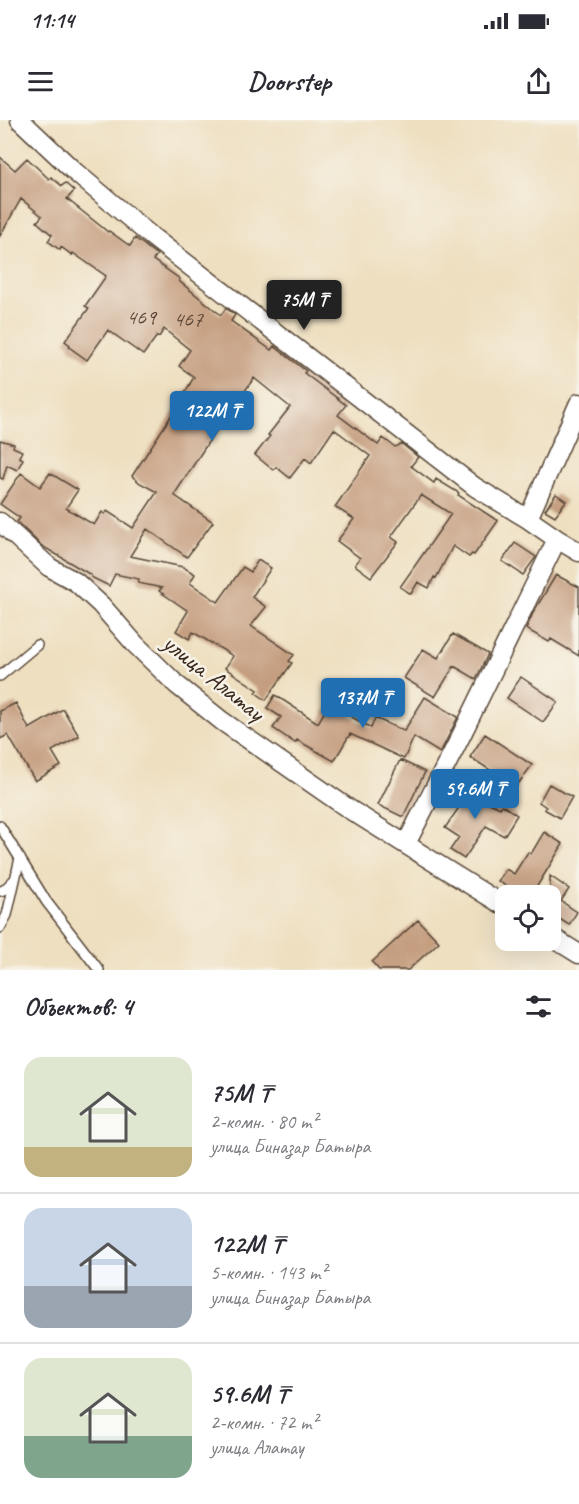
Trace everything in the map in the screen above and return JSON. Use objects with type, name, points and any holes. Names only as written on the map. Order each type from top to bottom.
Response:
[{"type":"street","points":[[20,120],[75,172],[151,236],[475,487],[579,552]]},
{"type":"street","points":[[528,519],[579,403]]},
{"type":"street","name":"улица Алатау","points":[[0,522],[49,567],[76,582],[101,605],[135,644],[177,686],[222,721],[349,809],[495,900]]},
{"type":"street","points":[[406,844],[557,539]]},
{"type":"street","points":[[561,943],[579,954]]},
{"type":"lane","points":[[0,676],[37,645]]},
{"type":"lane","points":[[0,826],[46,901],[99,970]]},
{"type":"lane","points":[[0,928],[7,915],[20,858]]},
{"type":"lane","points":[[0,891],[14,880]]},
{"type":"building","points":[[0,157],[15,170],[27,158],[49,179],[51,177],[62,186],[65,183],[74,191],[67,199],[108,232],[130,246],[135,238],[157,255],[153,260],[180,279],[179,281],[221,315],[226,308],[235,315],[231,321],[271,350],[274,346],[306,371],[304,373],[346,405],[338,415],[378,445],[383,438],[395,447],[402,444],[418,457],[411,466],[434,483],[436,479],[459,493],[458,495],[498,521],[474,555],[469,557],[453,546],[429,588],[418,582],[411,594],[400,587],[451,514],[421,495],[391,537],[398,542],[371,577],[355,565],[360,558],[337,541],[354,519],[335,507],[370,456],[334,429],[311,463],[305,458],[290,478],[276,467],[273,470],[255,455],[290,407],[254,378],[174,495],[213,522],[187,557],[147,529],[130,556],[183,567],[195,574],[190,583],[218,602],[243,567],[251,572],[258,560],[271,568],[252,597],[266,607],[251,626],[294,655],[289,661],[292,663],[266,700],[256,693],[258,690],[225,668],[233,656],[193,632],[189,639],[176,631],[188,611],[159,591],[162,588],[138,583],[139,579],[115,574],[109,586],[42,546],[17,522],[20,518],[0,504],[21,473],[40,487],[50,473],[78,490],[66,508],[94,525],[102,512],[105,514],[107,511],[133,528],[157,492],[132,476],[194,377],[179,366],[190,350],[164,329],[143,355],[108,330],[87,360],[69,347],[70,345],[65,341],[89,308],[85,306],[106,276],[73,253],[72,255],[61,247],[60,250],[48,241],[52,235],[37,222],[42,216],[21,199],[0,236]]},
{"type":"building","points":[[0,440],[14,444],[13,447],[22,451],[19,457],[23,459],[17,470],[7,465],[3,479],[0,478]]},
{"type":"building","points":[[556,494],[566,501],[555,516],[545,510]]},
{"type":"building","points":[[515,543],[536,557],[523,575],[502,561]]},
{"type":"building","points":[[556,575],[579,587],[579,656],[551,639],[549,642],[526,629]]},
{"type":"building","points":[[453,634],[488,654],[476,679],[454,666],[435,697],[404,678],[423,649],[438,658]]},
{"type":"building","points":[[521,677],[558,702],[543,722],[507,698]]},
{"type":"building","points":[[275,695],[318,723],[329,704],[371,728],[375,718],[404,731],[425,697],[458,717],[440,753],[414,737],[404,759],[350,734],[334,761],[297,740],[295,743],[273,728],[281,717],[267,708]]},
{"type":"building","points":[[16,703],[29,729],[63,709],[79,736],[52,751],[61,766],[35,781],[8,735],[0,739],[0,711]]},
{"type":"building","points":[[485,734],[532,765],[516,787],[470,757]]},
{"type":"building","points":[[400,760],[425,772],[403,817],[378,805]]},
{"type":"building","points":[[449,784],[500,808],[502,805],[517,815],[504,836],[486,826],[464,859],[450,850],[459,837],[445,828],[462,803],[445,792]]},
{"type":"building","points":[[549,784],[572,797],[560,818],[544,809],[546,807],[539,802]]},
{"type":"building","points":[[544,832],[563,844],[538,885],[504,885],[498,881],[506,869],[514,874],[528,852],[531,854]]},
{"type":"building","points":[[550,876],[569,889],[561,901],[561,885],[550,885]]},
{"type":"building","points":[[561,901],[577,912],[569,925],[561,920]]},
{"type":"building","points":[[418,920],[439,942],[408,970],[379,970],[372,962]]}]
